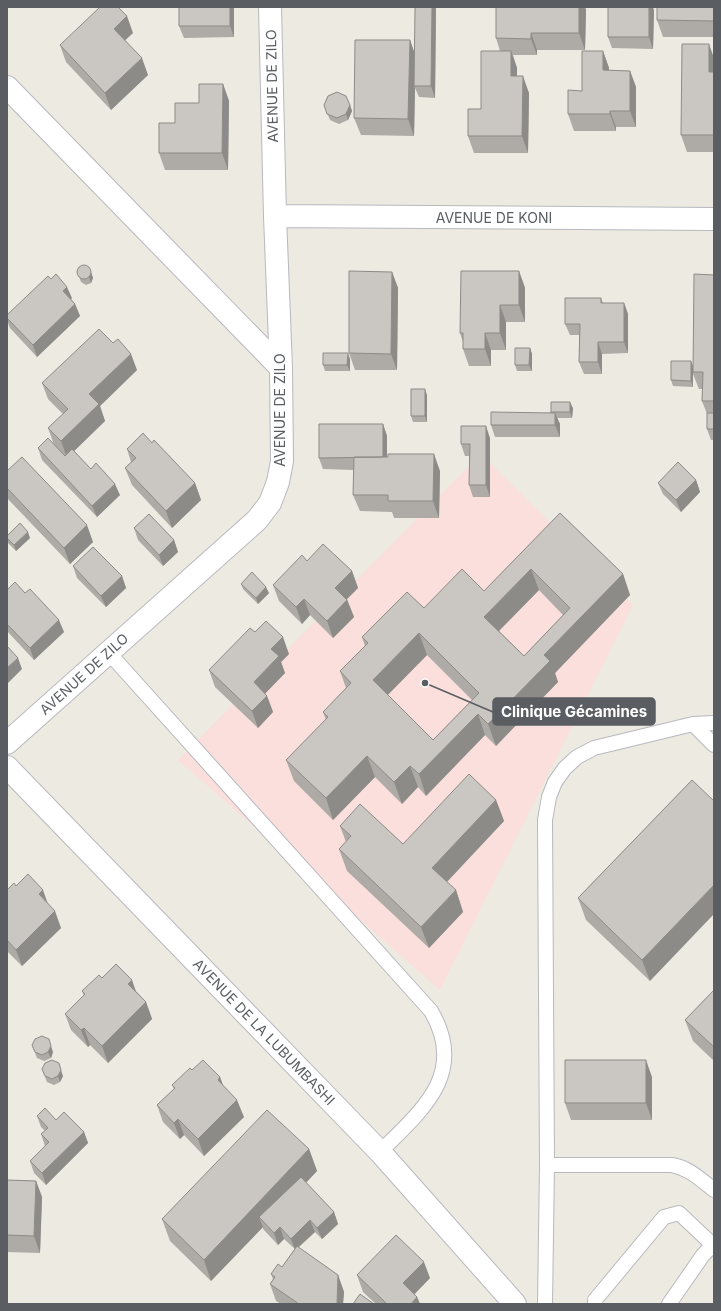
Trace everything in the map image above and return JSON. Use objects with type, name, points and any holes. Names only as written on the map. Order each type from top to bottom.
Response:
[{"type":"street","name":"AVENUE DE ZILO","points":[[7,743],[257,520],[270,503],[278,482],[282,461],[281,368],[275,216],[270,7]]},
{"type":"street","points":[[7,87],[281,368]]},
{"type":"street","name":"AVENUE DE KONI","points":[[275,216],[714,219]]},
{"type":"street","name":"AVENUE DE LA LUBUMBASHI","points":[[7,767],[380,1152],[515,1304]]},
{"type":"lane","points":[[109,653],[425,1006],[438,1025],[443,1038],[445,1059],[442,1076],[422,1110],[380,1152]]},
{"type":"lane","points":[[544,1304],[547,1165],[545,820],[549,797],[555,782],[565,768],[577,757],[594,748],[693,724],[714,723]]},
{"type":"lane","points":[[693,724],[714,745]]},
{"type":"lane","points":[[547,1165],[672,1165],[683,1167],[692,1172],[714,1190]]},
{"type":"lane","points":[[595,1304],[596,1300],[664,1217],[679,1213],[714,1246],[703,1255],[669,1304]]},
{"type":"shaded area","points":[[481,454],[633,605],[440,990],[178,760]]},
{"type":"building","points":[[100,7],[118,7],[127,16],[114,29],[142,58],[105,93],[60,45]]},
{"type":"building","points":[[179,7],[230,7],[230,26],[179,26]]},
{"type":"building","points":[[415,7],[432,7],[431,86],[414,86]]},
{"type":"building","points":[[496,7],[579,7],[579,33],[531,33],[531,39],[496,38]]},
{"type":"building","points":[[608,7],[649,7],[649,37],[608,37]]},
{"type":"building","points":[[657,7],[714,7],[714,21],[657,20]]},
{"type":"building","points":[[355,40],[410,40],[408,119],[354,118]]},
{"type":"building","points":[[682,44],[709,44],[709,72],[714,72],[714,135],[681,135]]},
{"type":"building","points":[[481,51],[511,51],[511,76],[523,76],[522,136],[468,136],[468,109],[481,109]]},
{"type":"building","points":[[582,51],[603,51],[603,70],[630,71],[630,111],[610,111],[610,114],[568,114],[568,90],[582,91]]},
{"type":"building","points":[[199,84],[223,84],[222,153],[159,153],[159,123],[175,123],[175,103],[199,103]]},
{"type":"building","points":[[337,92],[346,96],[350,105],[346,114],[337,118],[327,114],[324,105],[328,96]]},
{"type":"building","points":[[84,265],[89,267],[91,272],[89,277],[84,279],[79,277],[77,272],[79,267]]},
{"type":"building","points":[[349,271],[392,272],[391,354],[349,353]]},
{"type":"building","points":[[461,271],[519,271],[519,305],[500,305],[500,333],[485,333],[485,349],[463,349],[463,333],[460,333]]},
{"type":"building","points":[[56,274],[67,287],[63,291],[75,304],[33,345],[7,318],[7,315],[48,276],[51,279]]},
{"type":"building","points":[[694,274],[714,275],[714,401],[702,401],[703,372],[693,372]]},
{"type":"building","points":[[565,298],[601,298],[601,303],[624,303],[624,342],[598,342],[598,362],[579,362],[580,324],[565,324]]},
{"type":"building","points":[[99,329],[113,343],[118,339],[131,354],[89,394],[99,404],[61,441],[48,428],[68,409],[42,383]]},
{"type":"building","points":[[515,348],[530,348],[529,365],[515,365]]},
{"type":"building","points":[[323,353],[348,353],[347,365],[323,365]]},
{"type":"building","points":[[671,361],[691,361],[691,381],[671,380]]},
{"type":"building","points":[[411,389],[425,389],[425,416],[411,416]]},
{"type":"building","points":[[551,402],[570,402],[570,412],[551,412]]},
{"type":"building","points":[[491,412],[555,413],[555,425],[491,425]]},
{"type":"building","points":[[707,413],[714,413],[714,429],[707,429]]},
{"type":"building","points":[[319,424],[383,424],[383,457],[319,458]]},
{"type":"building","points":[[461,426],[486,426],[486,485],[469,485],[470,444],[461,444]]},
{"type":"building","points":[[143,433],[152,443],[154,440],[195,483],[166,511],[125,468],[136,458],[127,449]]},
{"type":"building","points":[[48,438],[65,456],[72,449],[91,469],[96,463],[115,484],[92,506],[38,448]]},
{"type":"building","points":[[388,454],[434,454],[433,501],[388,501],[388,495],[353,495],[354,457],[388,457]]},
{"type":"building","points":[[22,457],[87,525],[64,548],[7,488],[7,471]]},
{"type":"building","points":[[678,462],[696,480],[676,500],[658,483]]},
{"type":"building","points":[[560,513],[623,574],[544,655],[550,661],[488,724],[478,714],[419,774],[410,766],[394,782],[367,756],[326,798],[286,760],[328,717],[323,712],[351,683],[340,671],[368,643],[362,637],[407,592],[424,608],[462,569],[484,591]],"holes":[[[531,569],[570,608],[524,656],[484,617]],[[419,633],[479,693],[433,740],[373,680]]]},
{"type":"building","points":[[149,514],[174,540],[159,555],[134,528]]},
{"type":"building","points":[[20,523],[28,532],[14,545],[7,538],[7,536]]},
{"type":"building","points":[[323,544],[352,571],[335,588],[347,600],[327,621],[304,599],[296,607],[273,585],[302,555],[307,561]]},
{"type":"building","points":[[93,547],[122,576],[101,596],[73,566]]},
{"type":"building","points":[[252,572],[266,587],[256,598],[241,584]]},
{"type":"building","points":[[15,582],[25,593],[30,589],[59,620],[30,648],[7,624],[7,590]]},
{"type":"building","points":[[266,621],[283,637],[271,649],[279,656],[254,682],[267,696],[252,711],[209,670],[250,628],[255,632]]},
{"type":"building","points":[[7,646],[18,658],[7,668]]},
{"type":"building","points":[[469,774],[496,800],[432,868],[456,890],[421,927],[339,849],[351,836],[340,826],[360,804],[403,844]]},
{"type":"building","points":[[692,780],[714,801],[714,885],[642,960],[578,898]]},
{"type":"building","points":[[28,874],[43,890],[39,894],[55,911],[16,950],[7,940],[7,890],[14,883],[16,886]]},
{"type":"building","points":[[116,964],[132,980],[128,984],[146,1002],[102,1046],[84,1028],[81,1030],[65,1014],[85,994],[82,991],[99,975],[102,978]]},
{"type":"building","points":[[714,990],[714,1047],[685,1020]]},
{"type":"building","points":[[42,1036],[49,1039],[51,1046],[48,1052],[42,1055],[35,1052],[32,1045],[35,1039]]},
{"type":"building","points":[[52,1060],[59,1063],[61,1070],[58,1076],[52,1079],[45,1076],[42,1069],[45,1063]]},
{"type":"building","points":[[203,1060],[220,1077],[218,1080],[237,1100],[198,1139],[178,1119],[174,1123],[157,1105],[175,1088],[172,1085],[190,1068],[192,1070]]},
{"type":"building","points":[[565,1060],[646,1060],[646,1103],[565,1103]]},
{"type":"building","points":[[45,1108],[56,1120],[64,1112],[84,1132],[42,1173],[30,1161],[49,1142],[41,1134],[48,1128],[37,1116]]},
{"type":"building","points":[[267,1110],[309,1149],[204,1260],[162,1219]]},
{"type":"building","points":[[301,1177],[334,1212],[317,1228],[310,1220],[291,1239],[280,1227],[274,1233],[259,1217]]},
{"type":"building","points":[[7,1180],[36,1181],[34,1236],[7,1235]]},
{"type":"building","points":[[396,1235],[424,1262],[403,1283],[417,1297],[411,1304],[387,1304],[357,1275]]},
{"type":"building","points":[[297,1246],[338,1275],[337,1304],[299,1304],[270,1284],[275,1277],[271,1274],[278,1264],[282,1267]]},
{"type":"building","points":[[360,1294],[374,1304],[353,1304]]},
{"type":"place","name":"Clinique Gécamines","points":[[425,683]]}]
